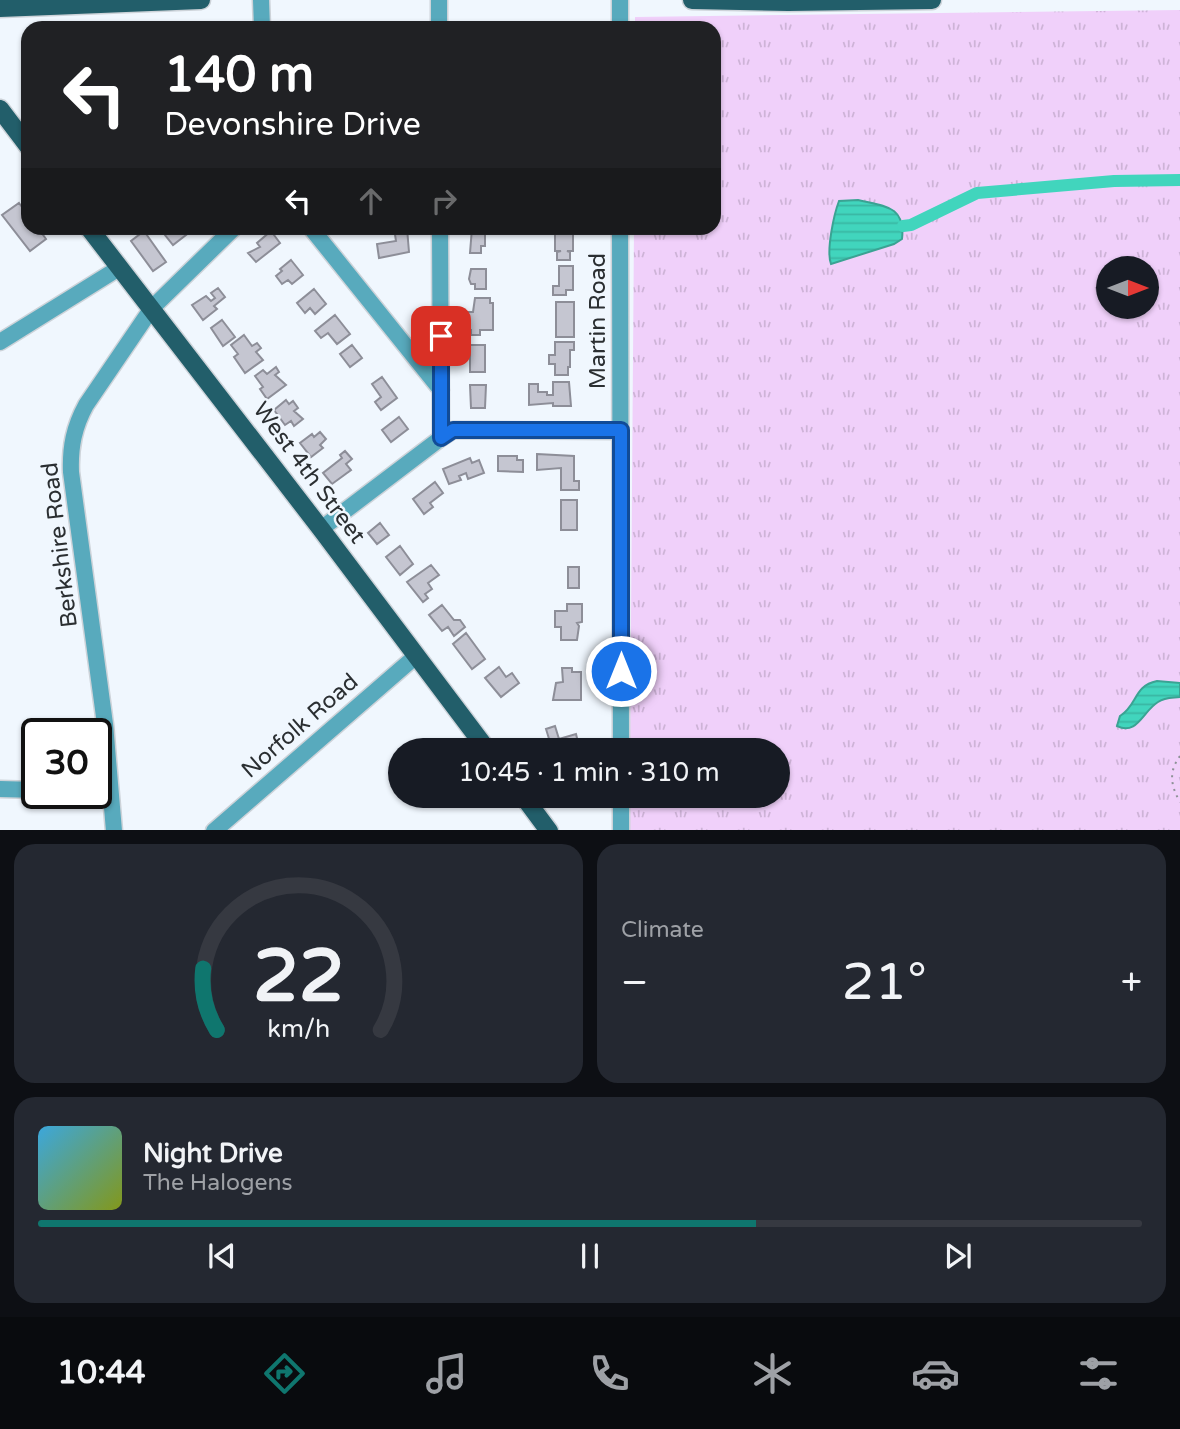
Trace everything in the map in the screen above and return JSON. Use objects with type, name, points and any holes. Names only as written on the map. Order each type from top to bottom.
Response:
[{"type":"main road","points":[[0,8],[201,0]]},
{"type":"main road","points":[[692,0],[932,0]]},
{"type":"main road","points":[[0,109],[21,137]]},
{"type":"main road","name":"West 4th Street","points":[[94,235],[478,738]]},
{"type":"main road","points":[[532,808],[548,830]]},
{"type":"street","points":[[261,0],[262,21]]},
{"type":"street","points":[[439,0],[439,21]]},
{"type":"street","points":[[620,0],[620,21]]},
{"type":"street","name":"Berkshire Road","points":[[101,718],[100,682],[71,472],[71,444],[86,404],[152,308],[227,235]]},
{"type":"street","points":[[317,235],[441,390]]},
{"type":"street","points":[[440,235],[441,438]]},
{"type":"street","name":"Martin Road","points":[[620,235],[621,738]]},
{"type":"street","points":[[0,342],[120,268]]},
{"type":"street","points":[[321,529],[453,430],[621,430]]},
{"type":"street","name":"Norfolk Road","points":[[215,830],[416,656]]},
{"type":"street","points":[[0,789],[21,790]]},
{"type":"street","points":[[621,808],[621,830]]},
{"type":"street","name":"Berkshire Road","points":[[108,809],[114,830]]},
{"type":"path","points":[[1180,756],[1172,771],[1171,781],[1180,802]]},
{"type":"green space","points":[[1180,10],[1180,830],[630,830],[630,808],[790,808],[790,738],[630,738],[634,235],[721,235],[721,21],[635,21],[635,17]]},
{"type":"shaded area","points":[[858,200],[884,206],[896,213],[900,219],[902,239],[831,264],[830,242],[839,201]]},
{"type":"shaded area","points":[[1149,683],[1180,683],[1180,697],[1161,700],[1130,728],[1117,726],[1120,716],[1130,707],[1139,691]]},
{"type":"building","points":[[19,203],[21,235],[43,235],[46,239],[30,251],[2,215]]},
{"type":"building","points":[[139,235],[147,235],[166,262],[153,271],[131,241]]},
{"type":"building","points":[[165,235],[186,235],[173,245]]},
{"type":"building","points":[[266,235],[274,235],[280,243],[256,262],[248,253],[260,247],[257,243]]},
{"type":"building","points":[[395,235],[408,235],[409,252],[379,258],[377,244],[396,241]]},
{"type":"building","points":[[471,235],[485,235],[485,246],[481,246],[481,253],[470,253]]},
{"type":"building","points":[[555,235],[573,235],[573,251],[567,251],[570,252],[570,260],[557,260],[557,252],[561,251],[555,251]]},
{"type":"building","points":[[291,260],[303,275],[292,284],[288,280],[282,284],[276,276]]},
{"type":"building","points":[[559,266],[573,266],[573,290],[566,290],[566,295],[553,295],[553,286],[559,286]]},
{"type":"building","points":[[471,269],[486,269],[486,289],[475,289],[475,284],[471,284]]},
{"type":"building","points":[[218,288],[225,297],[214,306],[217,309],[203,320],[192,305],[206,296],[211,301],[215,298],[211,293]]},
{"type":"building","points":[[314,289],[326,304],[315,314],[310,308],[305,313],[297,303]]},
{"type":"building","points":[[475,298],[490,298],[490,303],[493,303],[493,330],[480,330],[480,335],[471,335],[471,330],[467,330],[467,312],[473,312]]},
{"type":"building","points":[[556,302],[574,302],[574,337],[556,337]]},
{"type":"building","points":[[335,315],[350,334],[337,344],[328,333],[321,338],[315,331]]},
{"type":"building","points":[[222,320],[235,337],[223,346],[211,328]]},
{"type":"building","points":[[244,335],[252,346],[257,343],[261,348],[256,352],[263,360],[245,373],[234,357],[238,354],[231,345]]},
{"type":"building","points":[[555,342],[574,342],[574,350],[570,350],[568,375],[555,375],[555,364],[549,364],[549,355],[555,355]]},
{"type":"building","points":[[352,345],[362,358],[350,367],[340,354]]},
{"type":"building","points":[[470,345],[485,345],[485,372],[470,372]]},
{"type":"building","points":[[276,367],[279,372],[275,375],[286,385],[267,399],[255,376],[263,370],[267,374]]},
{"type":"building","points":[[382,377],[397,398],[381,410],[375,402],[381,397],[372,384]]},
{"type":"building","points":[[553,382],[569,382],[571,406],[553,406],[553,403],[529,405],[529,384],[538,384],[538,392],[553,395]]},
{"type":"building","points":[[470,385],[486,385],[485,408],[471,408]]},
{"type":"building","points":[[286,400],[289,404],[293,401],[298,408],[294,411],[303,419],[294,426],[291,421],[285,425],[274,410]]},
{"type":"building","points":[[399,417],[408,429],[391,442],[382,430]]},
{"type":"building","points":[[320,432],[326,439],[320,445],[323,448],[311,457],[300,443],[312,434],[314,437]]},
{"type":"building","points":[[345,451],[352,459],[346,464],[351,470],[332,484],[323,473],[342,458],[340,455]]},
{"type":"building","points":[[537,454],[574,456],[574,481],[579,481],[579,490],[561,490],[561,468],[537,470]]},
{"type":"building","points":[[498,456],[517,456],[517,460],[523,460],[523,472],[498,471]]},
{"type":"building","points":[[470,458],[472,463],[479,460],[484,473],[468,479],[466,473],[459,476],[461,480],[449,484],[443,469]]},
{"type":"building","points":[[435,482],[443,493],[430,503],[433,507],[424,514],[413,499]]},
{"type":"building","points":[[561,500],[577,500],[577,530],[561,530]]},
{"type":"building","points":[[380,523],[389,535],[377,544],[368,533]]},
{"type":"building","points":[[400,546],[413,564],[400,575],[386,557]]},
{"type":"building","points":[[431,565],[439,575],[428,583],[432,589],[425,594],[428,598],[423,602],[407,582]]},
{"type":"building","points":[[568,567],[579,567],[579,588],[568,588]]},
{"type":"building","points":[[567,604],[582,604],[582,622],[577,623],[577,640],[561,640],[561,627],[555,627],[555,611],[567,611]]},
{"type":"building","points":[[442,605],[454,620],[460,620],[465,627],[454,636],[448,627],[442,631],[429,615]]},
{"type":"building","points":[[466,633],[485,659],[472,669],[453,644]]},
{"type":"building","points":[[499,667],[506,677],[512,673],[519,683],[501,697],[485,678]]},
{"type":"building","points":[[562,668],[581,672],[581,700],[553,700],[556,683],[563,682]]},
{"type":"building","points":[[555,726],[559,738],[549,738],[546,729]]},
{"type":"waterway","points":[[903,226],[911,225],[977,193],[1114,181],[1180,180]]},
{"type":"route","points":[[441,336],[441,438],[453,430],[621,430],[621,671]]}]
